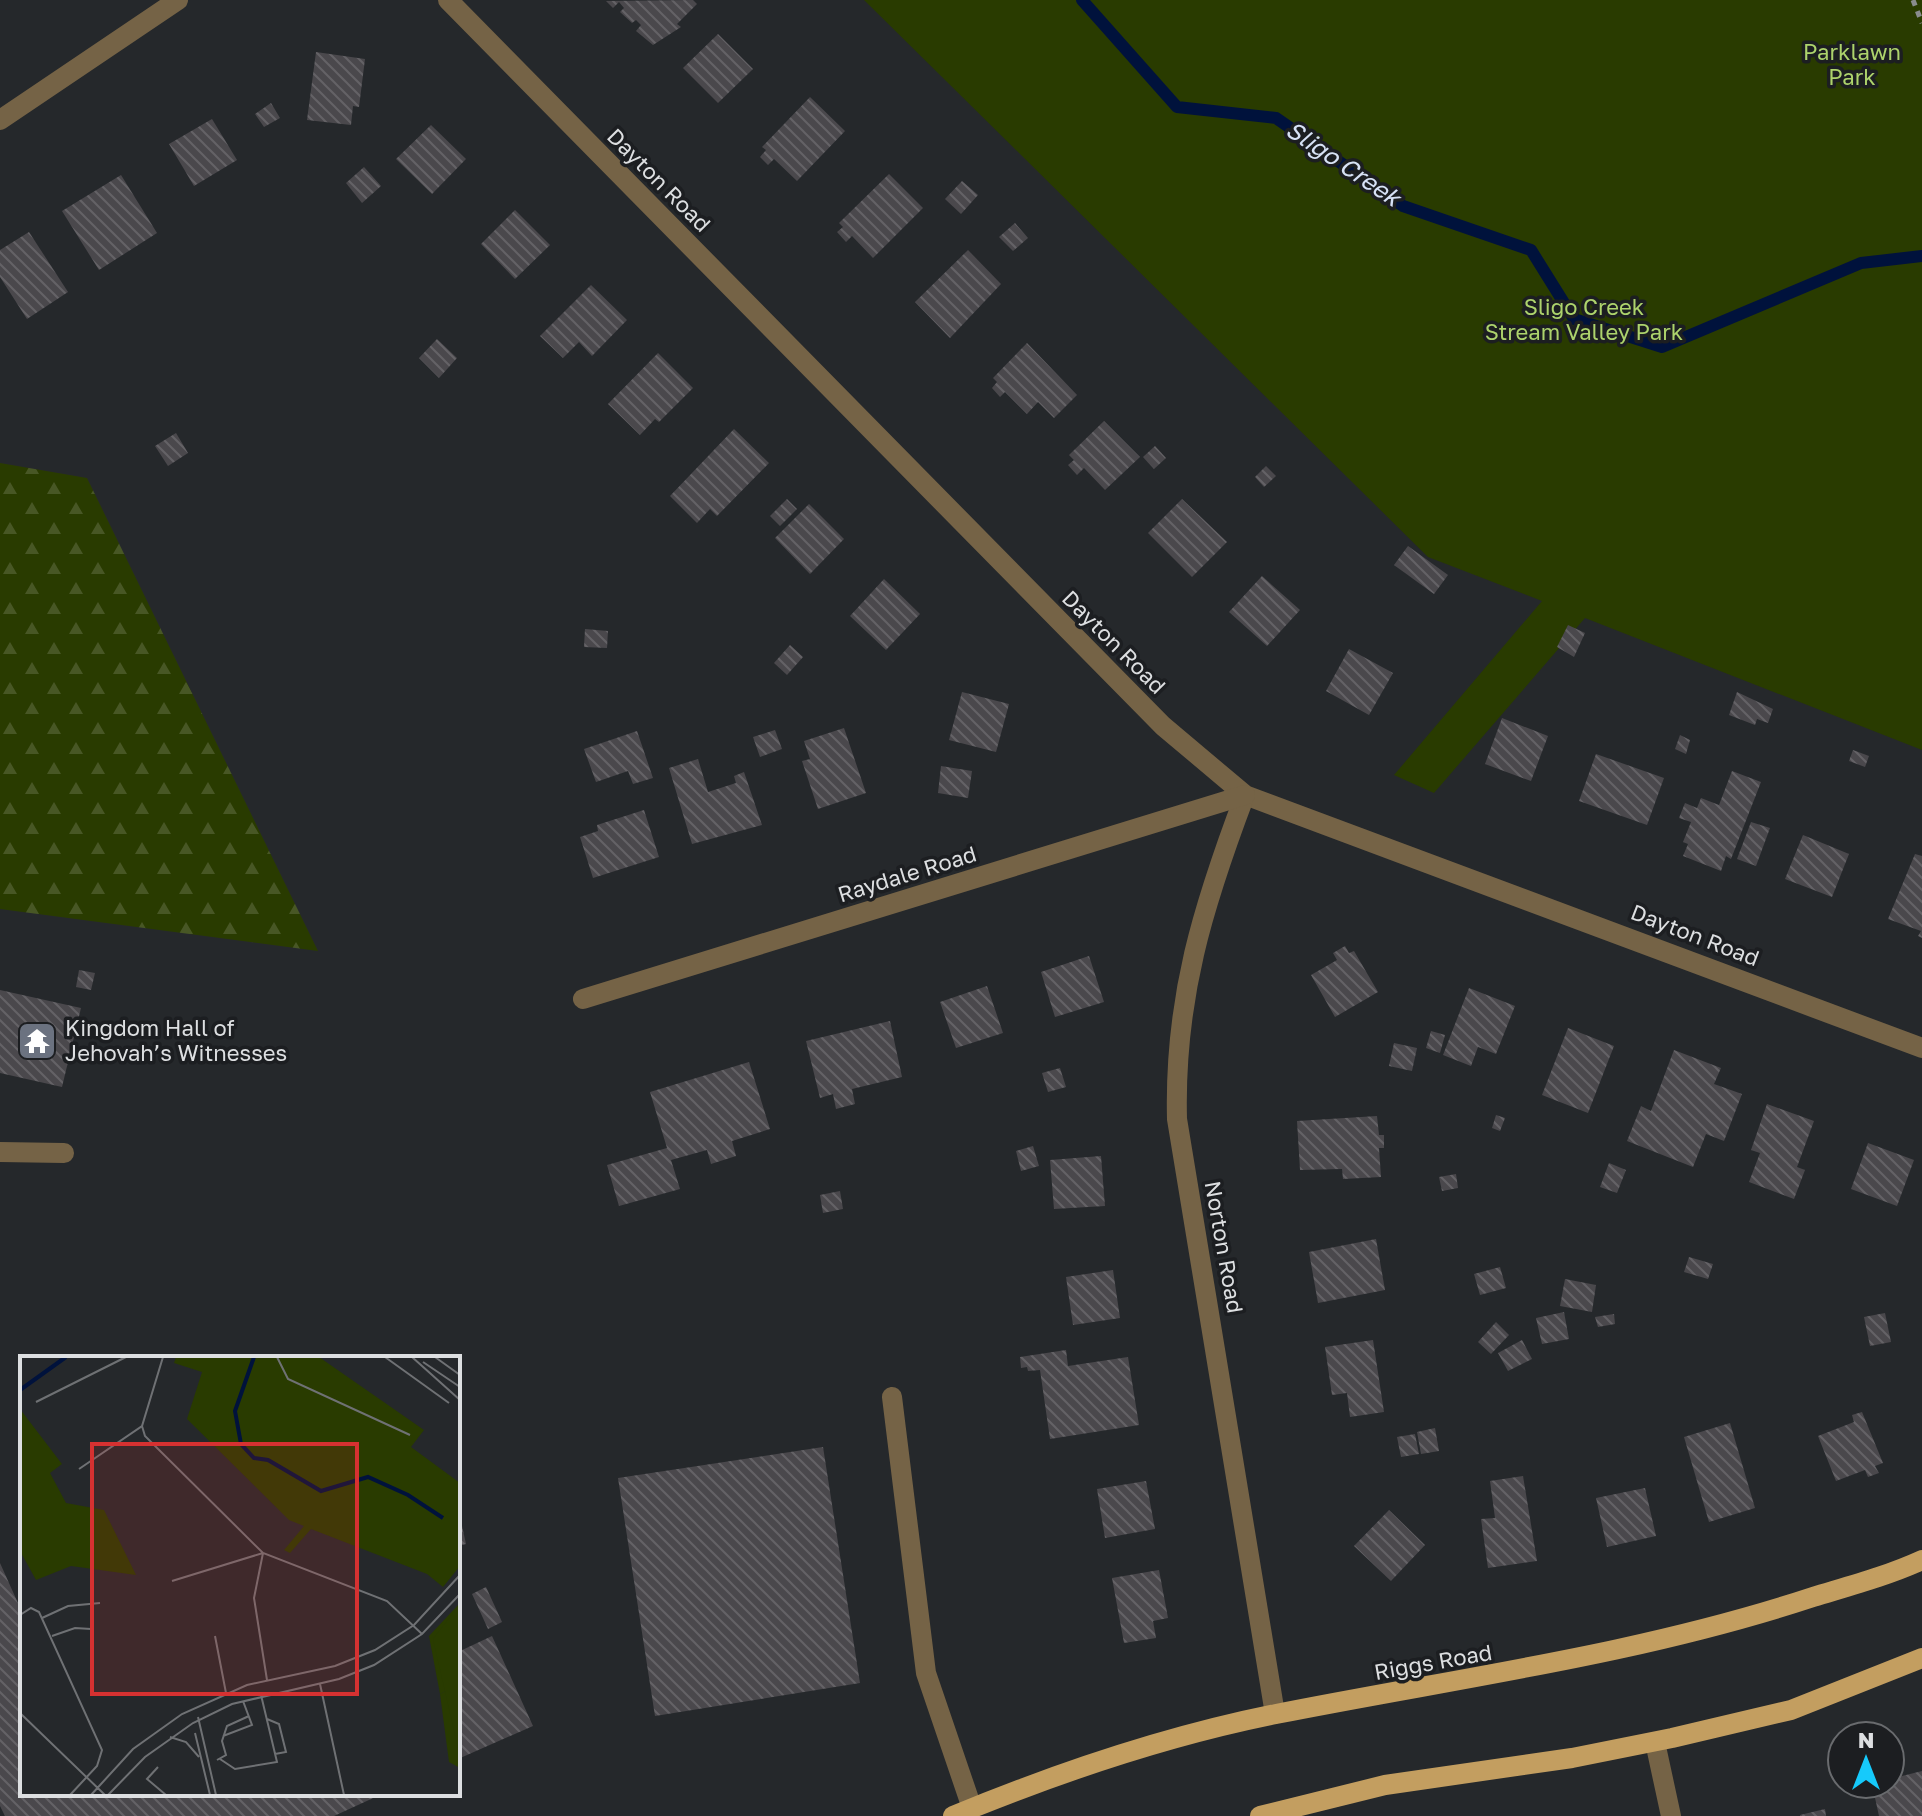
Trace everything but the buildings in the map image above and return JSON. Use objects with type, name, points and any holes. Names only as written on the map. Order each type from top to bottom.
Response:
[{"type":"main road","name":"Riggs Road","points":[[962,1812],[1123,1754],[1275,1714],[1629,1649],[1762,1614],[1922,1560]]},
{"type":"main road","points":[[1260,1816],[1385,1785],[1572,1758],[1791,1710],[1922,1658]]},
{"type":"street","points":[[0,120],[178,0]]},
{"type":"street","name":"Dayton Road","points":[[448,0],[1163,726],[1245,795],[1922,1048]]},
{"type":"street","name":"Raydale Road","points":[[583,999],[1245,795]]},
{"type":"street","name":"Norton Road","points":[[1245,795],[1207,897],[1187,980],[1176,1063],[1177,1105],[1275,1714]]},
{"type":"street","points":[[0,1152],[64,1153]]},
{"type":"street","points":[[892,1397],[926,1673],[962,1812]]},
{"type":"street","points":[[1655,1742],[1671,1816]]},
{"type":"path","points":[[1913,0],[1922,23]]},
{"type":"green space","name":"Sligo Creek Stream Valley Park","points":[[864,0],[1922,0],[1922,750],[1585,618],[1434,793],[1394,775],[1542,601],[1428,557]]},
{"type":"green space","points":[[0,463],[87,478],[318,951],[0,909]]},
{"type":"waterway","name":"Sligo Creek","points":[[1082,0],[1177,107],[1276,118],[1403,206],[1531,250],[1574,319],[1662,347],[1861,263],[1922,256]]},
{"type":"place","name":"Kingdom Hall of Jehovah’s Witnesses","points":[[37,1041]]},
{"type":"park label","name":"Parklawn Park","points":[[1852,64]]}]
